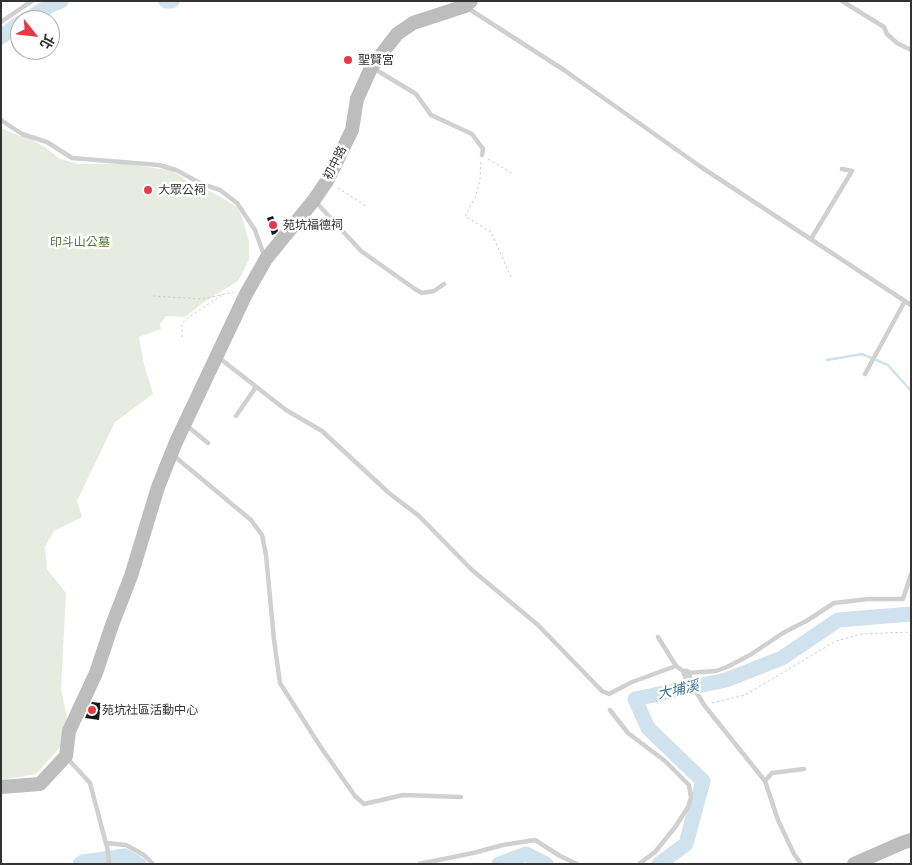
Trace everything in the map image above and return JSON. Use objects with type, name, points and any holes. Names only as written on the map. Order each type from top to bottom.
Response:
[{"type":"street","name":"初中路","points":[[66,756],[69,731],[96,673],[131,576],[158,487],[176,442],[246,294],[266,259],[327,181],[352,130],[356,99],[372,68],[397,34],[413,23],[468,4]]},
{"type":"street","points":[[1,787],[40,784],[66,756]]},
{"type":"street","points":[[854,864],[911,840]]},
{"type":"lane","points":[[1,22],[32,1]]},
{"type":"lane","points":[[842,1],[884,27],[887,34],[897,43],[911,50]]},
{"type":"lane","points":[[468,4],[702,167],[911,305]]},
{"type":"lane","points":[[372,68],[416,94],[431,115],[472,134],[483,149],[482,155]]},
{"type":"lane","points":[[1,120],[22,134],[47,142],[72,158],[159,165],[176,170],[202,184],[220,190],[237,203],[255,230],[266,259]]},
{"type":"lane","points":[[811,239],[852,171],[842,169]]},
{"type":"lane","points":[[314,200],[361,251],[415,289],[422,293],[434,291],[444,284]]},
{"type":"lane","points":[[865,374],[905,301]]},
{"type":"lane","points":[[217,356],[286,410],[322,431],[389,493],[419,516],[472,570],[538,625],[602,691],[609,694],[632,682],[676,666]]},
{"type":"lane","points":[[236,416],[256,387]]},
{"type":"lane","points":[[185,424],[208,443]]},
{"type":"lane","points":[[171,454],[251,520],[262,535],[266,555],[280,683],[320,746],[355,796],[364,804],[403,796],[461,797]]},
{"type":"lane","points":[[687,676],[716,671],[741,661],[783,633],[834,603],[869,599],[903,599],[911,574]]},
{"type":"lane","points":[[658,637],[676,666],[687,676],[704,705],[765,780],[778,820],[794,854],[802,864]]},
{"type":"lane","points":[[610,710],[628,733],[665,761],[689,785],[691,798],[688,807],[676,826],[655,852],[639,864]]},
{"type":"lane","points":[[66,756],[90,783],[108,851],[109,864]]},
{"type":"lane","points":[[765,780],[772,773],[804,769]]},
{"type":"lane","points":[[419,864],[473,854],[503,845],[535,840],[577,864]]},
{"type":"lane","points":[[106,843],[126,845],[144,855],[153,864]]},
{"type":"path","points":[[511,277],[491,232],[465,216],[476,196],[482,155],[513,174]]},
{"type":"path","points":[[327,181],[366,206]]},
{"type":"path","points":[[153,296],[202,299],[233,292],[246,294]]},
{"type":"path","points":[[182,337],[182,323],[224,294]]},
{"type":"path","points":[[704,705],[746,695],[836,642],[861,634],[911,632]]},
{"type":"green space","name":"印斗山公墓","points":[[1,128],[31,139],[60,159],[78,164],[124,164],[170,170],[193,186],[212,192],[237,207],[249,242],[249,260],[238,281],[204,302],[185,317],[166,316],[160,324],[161,329],[139,337],[144,364],[153,394],[115,422],[77,501],[82,517],[54,531],[45,547],[47,569],[66,593],[61,689],[69,727],[62,745],[36,774],[1,780]]},
{"type":"building","name":"苑坑福德祠","points":[[273,216],[278,231],[272,235],[267,218]]},
{"type":"building","name":"苑坑社區活動中心","points":[[92,702],[101,703],[99,720],[85,718]]},
{"type":"waterway","points":[[43,10],[61,1]]},
{"type":"waterway","points":[[166,1],[172,1]]},
{"type":"waterway","points":[[1,37],[10,30]]},
{"type":"waterway","points":[[827,360],[862,354],[888,365],[911,391]]},
{"type":"waterway","name":"大埔溪","points":[[659,864],[686,844],[703,781],[648,728],[635,699],[726,680],[782,658],[838,620],[911,614]]},
{"type":"waterway","name":"大埔溪","points":[[499,864],[526,854],[546,864]]},
{"type":"waterway","name":"大埔溪","points":[[80,864],[125,856],[139,864]]},
{"type":"place","name":"聖賢宮","points":[[348,60]]},
{"type":"place","name":"大眾公祠","points":[[148,190]]},
{"type":"place","name":"苑坑福德祠","points":[[273,225]]},
{"type":"place","name":"苑坑社區活動中心","points":[[92,710]]}]
